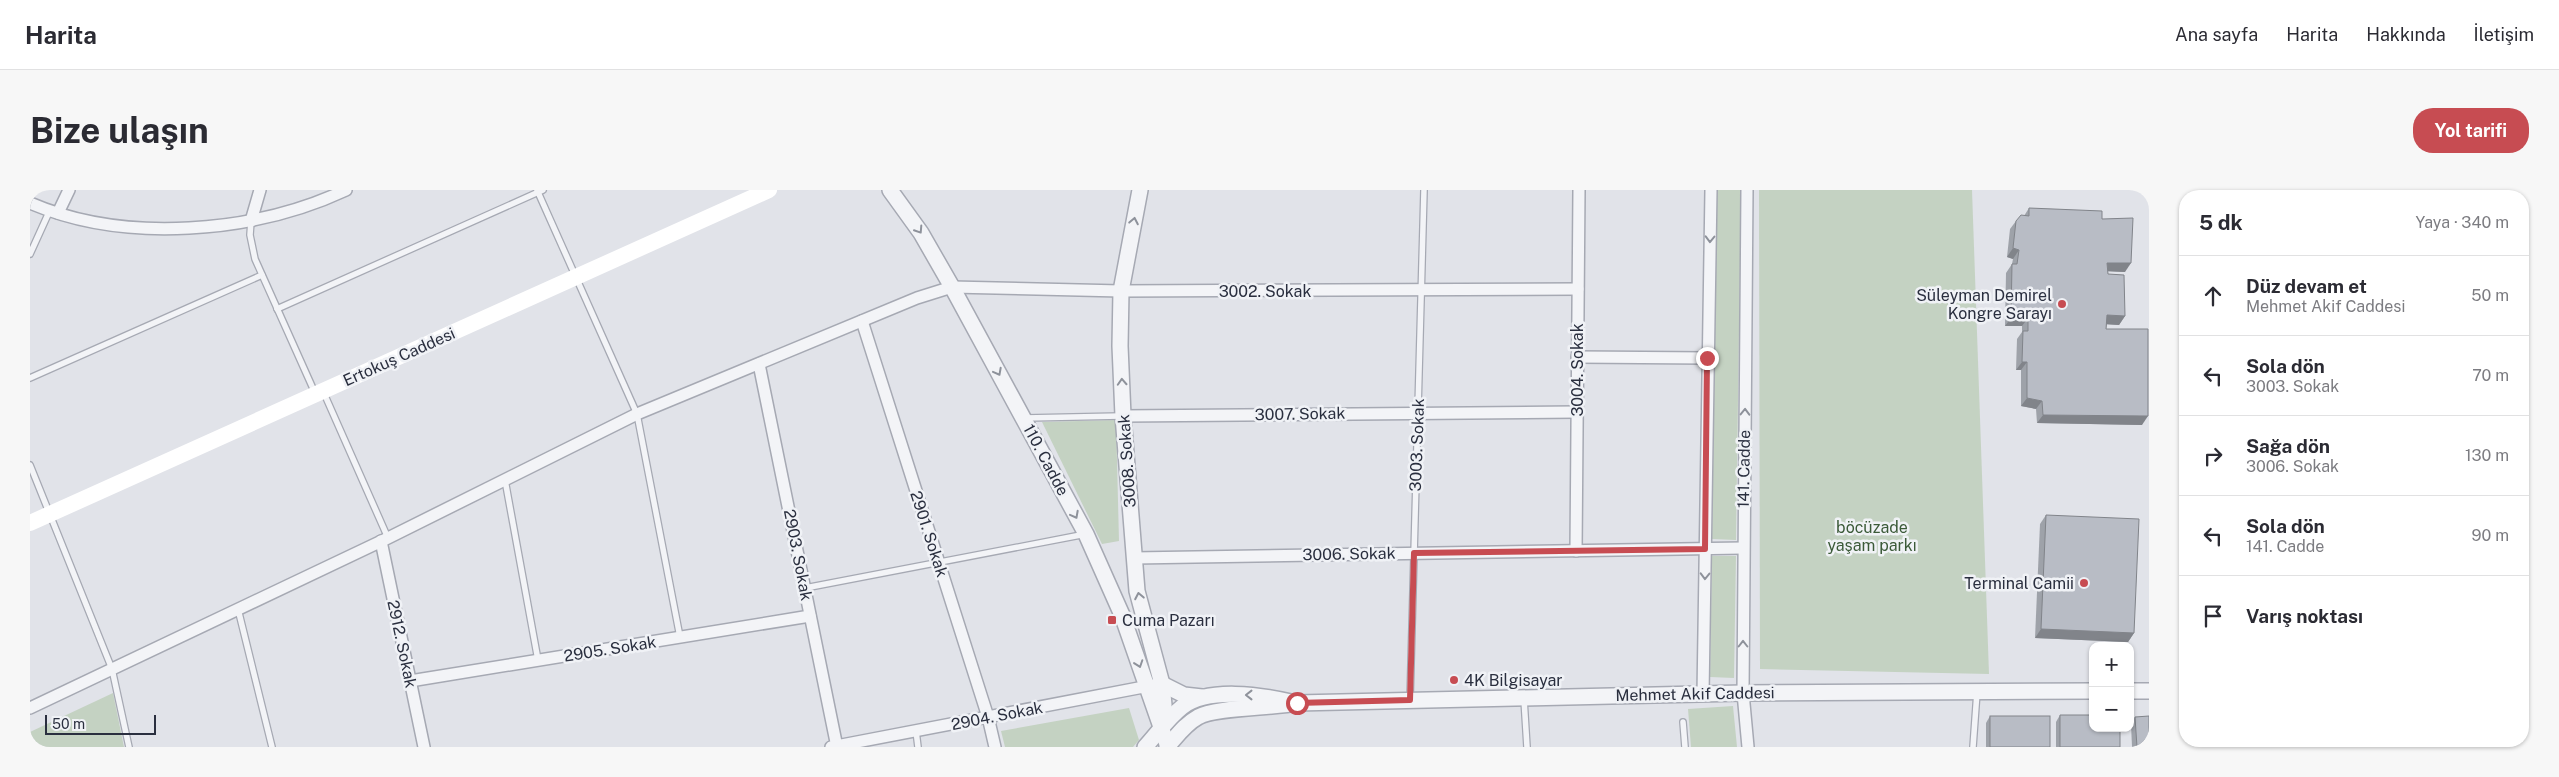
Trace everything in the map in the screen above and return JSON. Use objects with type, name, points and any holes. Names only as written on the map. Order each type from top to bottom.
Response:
[{"type":"main road","name":"Ertokuş Caddesi","points":[[30,524],[769,190]]},
{"type":"street","points":[[54,212],[69,190]]},
{"type":"street","points":[[251,221],[260,190]]},
{"type":"street","points":[[30,203],[54,212],[90,221],[126,226],[212,226],[251,221],[304,207],[346,190]]},
{"type":"street","name":"110. Cadde","points":[[890,190],[921,233],[952,287],[1086,534],[1115,596],[1167,747]]},
{"type":"street","name":"3008. Sokak","points":[[1140,190],[1122,291],[1120,346],[1123,416],[1134,558],[1141,609],[1162,684],[1164,706],[1161,729]]},
{"type":"street","name":"3004. Sokak","points":[[1576,551],[1579,190]]},
{"type":"street","points":[[1703,694],[1711,190]]},
{"type":"street","name":"141. Cadde","points":[[1747,190],[1743,693],[1748,747]]},
{"type":"street","name":"3002. Sokak","points":[[30,708],[384,540],[637,414],[918,298],[952,287],[1122,291],[1578,289]]},
{"type":"street","name":"2901. Sokak","points":[[862,321],[988,717],[995,747]]},
{"type":"street","points":[[1577,357],[1707,358]]},
{"type":"street","name":"2903. Sokak","points":[[759,364],[805,588],[835,747]]},
{"type":"street","name":"3007. Sokak","points":[[1123,416],[1577,412]]},
{"type":"street","name":"2912. Sokak","points":[[384,540],[424,747]]},
{"type":"street","name":"3006. Sokak","points":[[1134,558],[1744,548]]},
{"type":"street","name":"2905. Sokak","points":[[410,681],[810,616]]},
{"type":"street","points":[[1162,684],[1184,695],[1211,697]]},
{"type":"street","name":"2904. Sokak","points":[[835,747],[1162,684]]},
{"type":"street","points":[[2134,691],[2149,690]]},
{"type":"street","name":"Mehmet Akif Caddesi","points":[[1167,747],[1189,723],[1206,713],[1274,708],[1297,703],[1743,693],[2089,691]]},
{"type":"street","name":"Mehmet Akif Caddesi","points":[[1145,747],[1183,707],[1199,698],[1251,694],[1297,703]]},
{"type":"lane","name":"3003. Sokak","points":[[1410,700],[1424,190]]},
{"type":"lane","points":[[277,309],[539,191],[637,414],[680,637]]},
{"type":"lane","points":[[30,254],[54,212]]},
{"type":"lane","name":"2912. Sokak","points":[[251,221],[251,246],[262,275],[319,393],[384,540]]},
{"type":"lane","points":[[30,378],[262,275]]},
{"type":"lane","name":"3007. Sokak","points":[[1023,418],[1123,416]]},
{"type":"lane","points":[[30,465],[112,669],[129,747]]},
{"type":"lane","points":[[505,480],[538,660]]},
{"type":"lane","points":[[805,588],[1086,534]]},
{"type":"lane","points":[[238,609],[272,747]]},
{"type":"lane","points":[[1973,747],[1977,692]]},
{"type":"lane","points":[[1524,698],[1528,747]]},
{"type":"lane","points":[[1683,722],[1685,747]]},
{"type":"lane","points":[[916,731],[918,747]]},
{"type":"green space","points":[[1717,190],[1741,190],[1736,540],[1712,539]]},
{"type":"green space","name":"böcüzade yaşam parkı","points":[[1759,190],[1972,190],[1989,674],[1760,669]]},
{"type":"green space","points":[[1116,420],[1119,541],[1102,544],[1042,422]]},
{"type":"green space","points":[[1712,556],[1736,556],[1734,678],[1710,677]]},
{"type":"green space","points":[[113,693],[124,747],[30,747],[30,732]]},
{"type":"green space","points":[[1733,706],[1737,747],[1691,747],[1688,709]]},
{"type":"green space","points":[[1129,708],[1139,740],[1133,747],[1005,747],[1001,731]]},
{"type":"building","name":"Süleyman Demirel Kongre Sarayı","points":[[2029,208],[2102,211],[2102,219],[2133,218],[2131,263],[2107,263],[2108,274],[2124,275],[2125,316],[2107,315],[2106,329],[2148,329],[2148,416],[2043,415],[2042,401],[2027,398],[2027,362],[2022,362],[2023,331],[2028,331],[2028,318],[2011,318],[2012,264],[2017,264],[2019,250],[2013,248],[2016,221],[2021,215],[2029,216]]},
{"type":"building","name":"Terminal Camii","points":[[2046,515],[2139,519],[2134,633],[2041,629]]},
{"type":"building","points":[[2060,715],[2089,715],[2089,732],[2120,732],[2120,747],[2060,747]]},
{"type":"building","points":[[1990,716],[2050,716],[2050,747],[1990,747]]},
{"type":"building","points":[[2149,716],[2149,747],[2137,747],[2135,717]]},
{"type":"place","name":"Süleyman Demirel Kongre Sarayı","points":[[2062,304]]},
{"type":"place","name":"Terminal Camii","points":[[2084,583]]},
{"type":"place","name":"Cuma Pazarı","points":[[1112,620]]},
{"type":"place","name":"4K Bilgisayar","points":[[1454,680]]},
{"type":"route","points":[[1297,703],[1410,700],[1414,553],[1705,549],[1707,358]]}]
